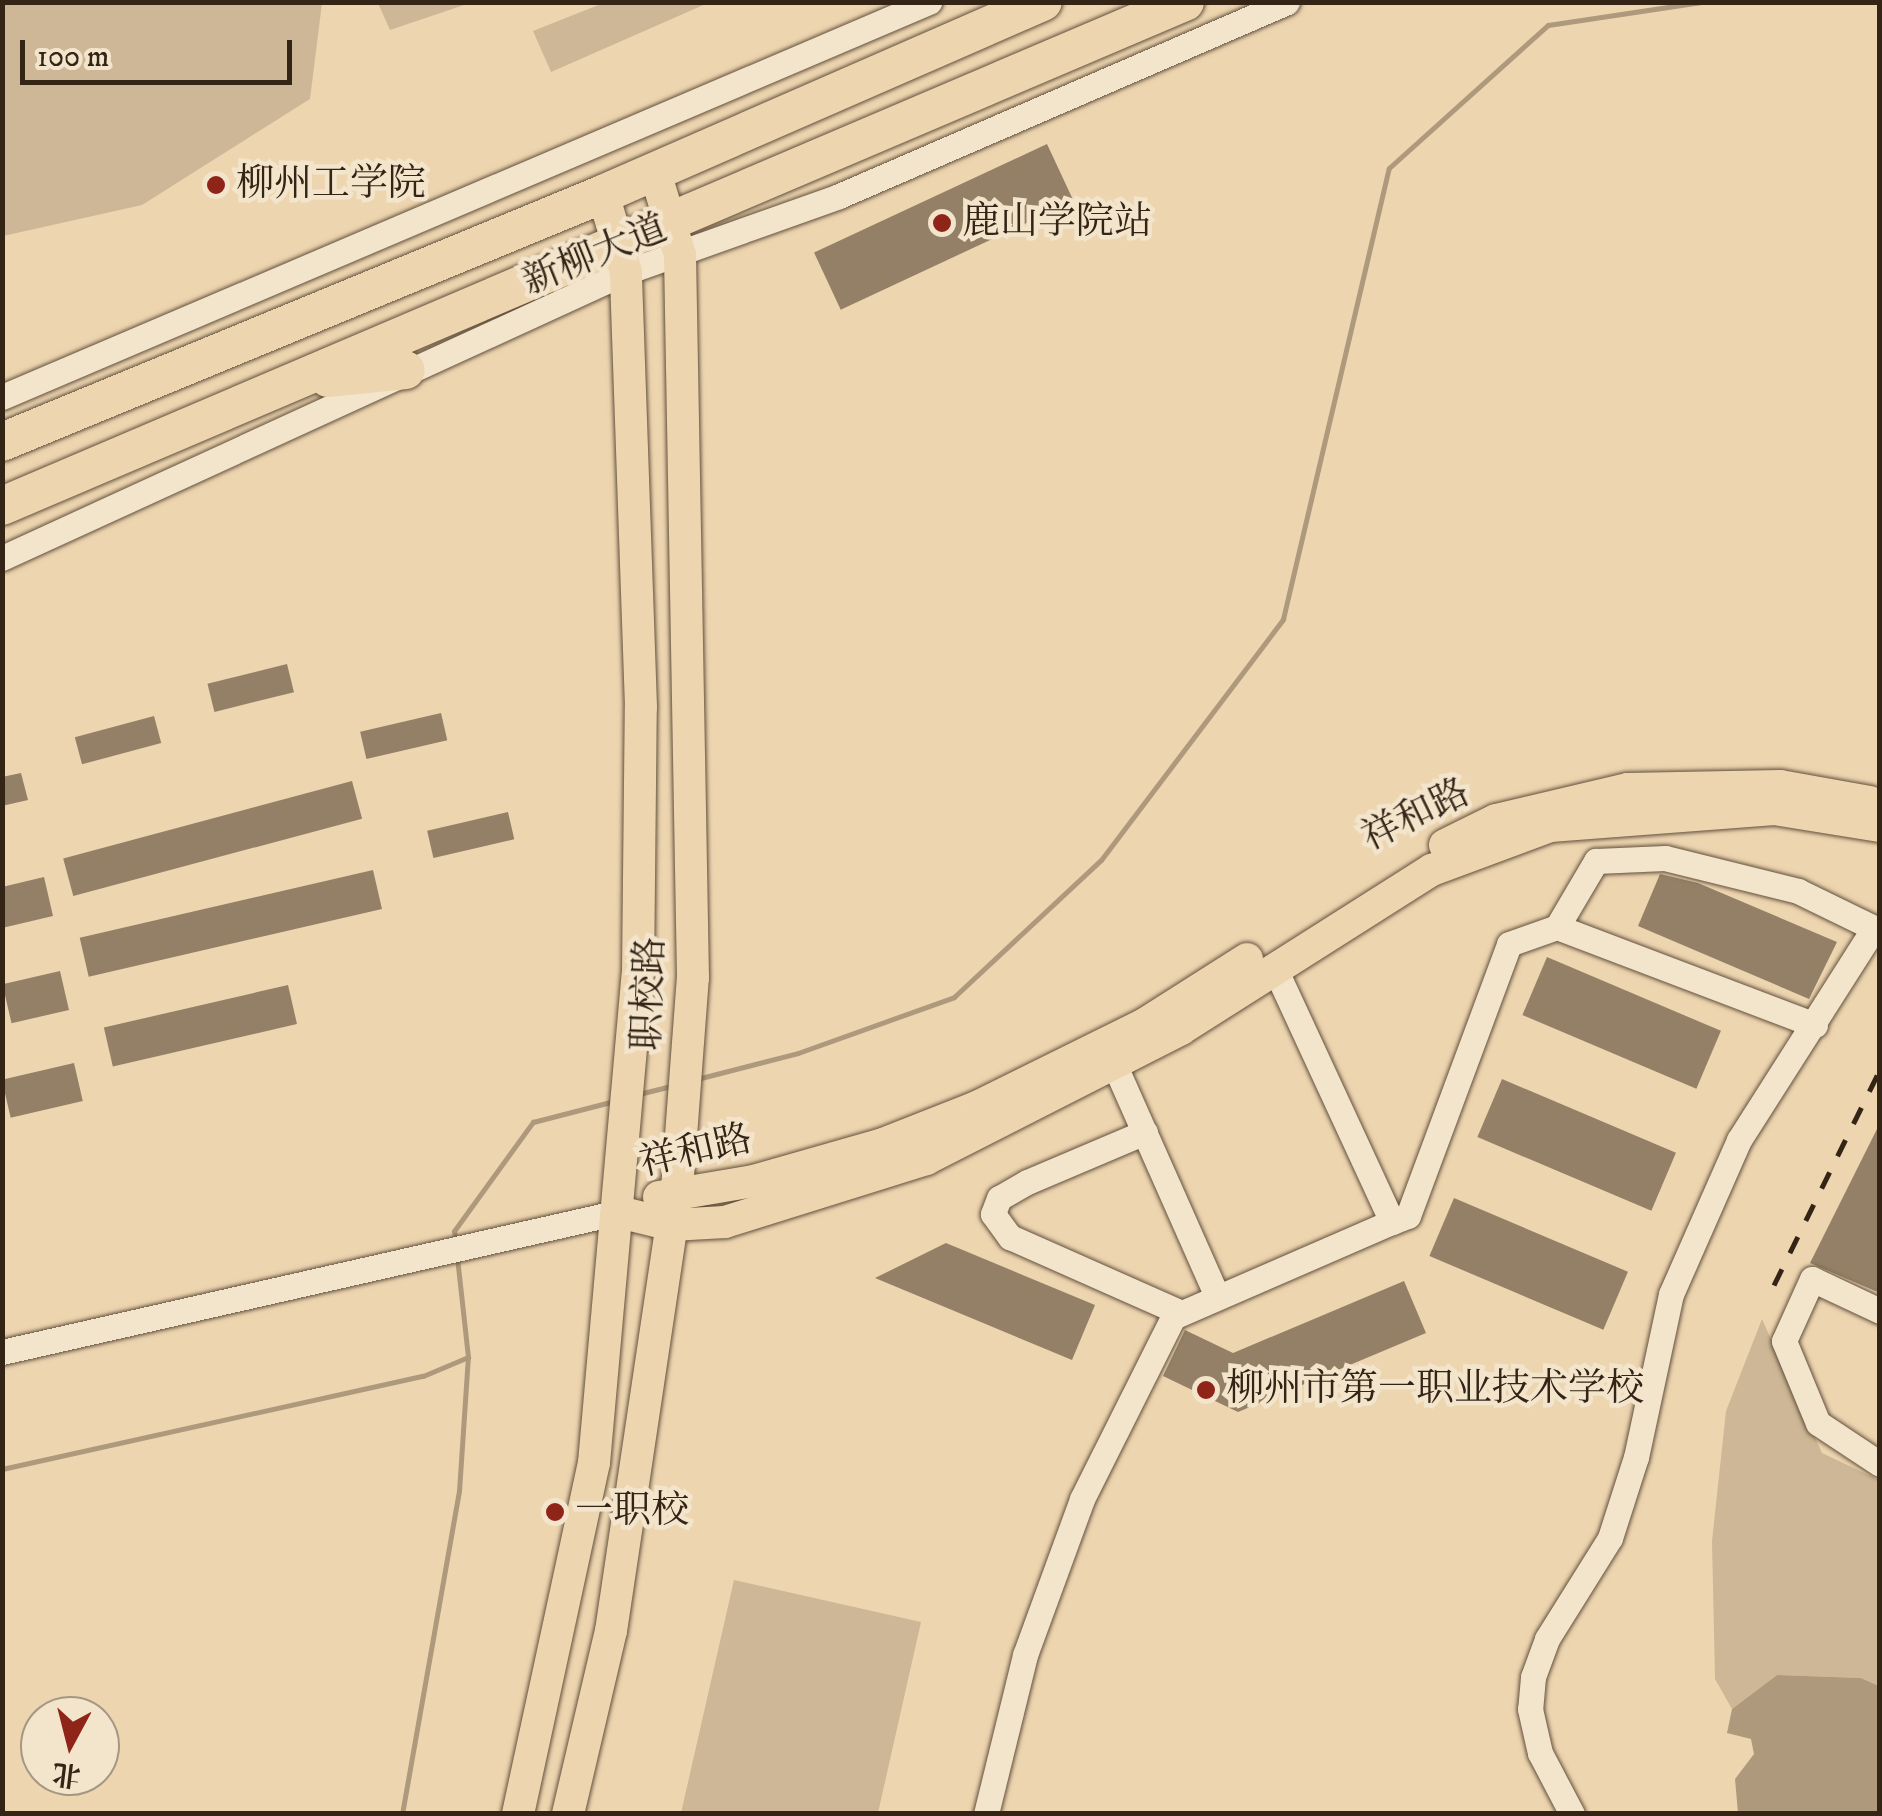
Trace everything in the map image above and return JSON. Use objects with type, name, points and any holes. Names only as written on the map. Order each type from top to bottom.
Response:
[{"type":"highway","name":"新柳大道","points":[[6,438],[603,194],[1044,2]]},
{"type":"highway","name":"新柳大道","points":[[2,506],[286,383],[677,239],[1185,2]]},
{"type":"highway","points":[[286,383],[406,370]]},
{"type":"main road","name":"职校路","points":[[568,1814],[610,1630],[677,1190],[694,978],[677,239],[655,172]]},
{"type":"main road","name":"职校路","points":[[518,1814],[594,1464],[638,974],[641,707],[623,258],[603,194]]},
{"type":"main road","name":"祥和路","points":[[619,1212],[677,1190],[754,1181],[884,1144],[978,1107],[1145,1024],[1338,899],[1496,820],[1628,789],[1780,786],[1880,804]]},
{"type":"main road","name":"祥和路","points":[[619,1212],[671,1226],[764,1213],[926,1159],[1115,1066],[1432,870],[1550,826],[1774,809],[1880,826]]},
{"type":"street","points":[[2,397],[929,2]]},
{"type":"street","points":[[677,239],[839,196],[1287,2]]},
{"type":"street","points":[[2,558],[406,370],[623,258]]},
{"type":"street","points":[[1558,927],[1596,860],[1664,858],[1798,892],[1874,928],[1739,1140],[1671,1294],[1636,1458],[1610,1538],[1547,1638],[1533,1677],[1530,1708],[1540,1753],[1572,1814]]},
{"type":"street","points":[[986,1814],[1025,1655],[1082,1499],[1140,1374],[1179,1312],[1408,1216],[1508,944],[1558,927],[1815,1025]]},
{"type":"street","points":[[1274,967],[1392,1222]]},
{"type":"street","points":[[1115,1066],[1216,1294]]},
{"type":"street","points":[[1145,1132],[1027,1182],[998,1198],[993,1214],[1010,1237],[1179,1312]]},
{"type":"street","points":[[2,1352],[491,1246],[619,1212]]},
{"type":"street","points":[[1880,1311],[1812,1278],[1784,1341],[1818,1423],[1880,1464]]},
{"type":"shaded area","points":[[606,2],[708,3],[551,72],[533,31]]},
{"type":"shaded area","points":[[2,3],[322,3],[310,99],[142,205],[3,236]]},
{"type":"shaded area","points":[[378,3],[470,3],[390,30]]},
{"type":"shaded area","points":[[1762,1319],[1822,1453],[1879,1480],[1879,1686],[1861,1678],[1777,1675],[1732,1709],[1715,1679],[1712,1541],[1726,1411]]},
{"type":"shaded area","points":[[734,1580],[921,1622],[878,1813],[681,1813]]},
{"type":"shaded area","points":[[1777,1675],[1861,1678],[1879,1686],[1879,1813],[1738,1813],[1735,1779],[1754,1754],[1751,1739],[1727,1733],[1732,1709]]},
{"type":"building","name":"鹿山学院站","points":[[1047,144],[1074,201],[841,310],[814,253]]},
{"type":"building","points":[[287,664],[294,692],[214,712],[207,684]]},
{"type":"building","points":[[441,713],[447,740],[366,759],[360,732]]},
{"type":"building","points":[[154,716],[161,743],[82,764],[75,737]]},
{"type":"building","points":[[21,773],[28,800],[2,806],[2,777]]},
{"type":"building","points":[[352,781],[362,819],[73,896],[63,858]]},
{"type":"building","points":[[508,812],[514,839],[433,858],[427,831]]},
{"type":"building","points":[[373,870],[382,909],[89,977],[80,938]]},
{"type":"building","points":[[1660,874],[1698,883],[1837,942],[1809,999],[1638,926]]},
{"type":"building","points":[[44,877],[53,916],[2,928],[2,887]]},
{"type":"building","points":[[1547,957],[1721,1031],[1696,1089],[1522,1015]]},
{"type":"building","points":[[60,971],[69,1010],[12,1023],[3,984]]},
{"type":"building","points":[[288,985],[297,1024],[113,1066],[104,1028]]},
{"type":"building","points":[[74,1063],[83,1101],[11,1118],[2,1080]]},
{"type":"building","points":[[1502,1079],[1676,1153],[1651,1211],[1477,1137]]},
{"type":"building","points":[[1880,1123],[1880,1293],[1810,1263]]},
{"type":"building","points":[[1454,1198],[1628,1272],[1603,1330],[1429,1256]]},
{"type":"building","points":[[946,1243],[1095,1305],[1072,1360],[875,1278]]},
{"type":"building","points":[[1404,1281],[1426,1333],[1238,1412],[1163,1376],[1185,1330],[1233,1353]]},
{"type":"waterway","points":[[697,1079],[798,1053],[954,997],[1101,860],[1283,619],[1389,168],[1548,25],[1701,2]]},
{"type":"waterway","points":[[639,1094],[672,1086]]},
{"type":"waterway","points":[[456,1242],[454,1231],[533,1122],[614,1101]]},
{"type":"waterway","points":[[402,1814],[459,1491],[468,1357],[457,1257]]},
{"type":"waterway","points":[[2,1469],[423,1376],[468,1357]]},
{"type":"railway","points":[[1774,1285],[1880,1070]]},
{"type":"place","name":"柳州工学院","points":[[216,185]]},
{"type":"place","name":"鹿山学院站","points":[[942,223]]},
{"type":"place","name":"柳州市第一职业技术学校","points":[[1206,1390]]},
{"type":"place","name":"一职校","points":[[555,1512]]}]
